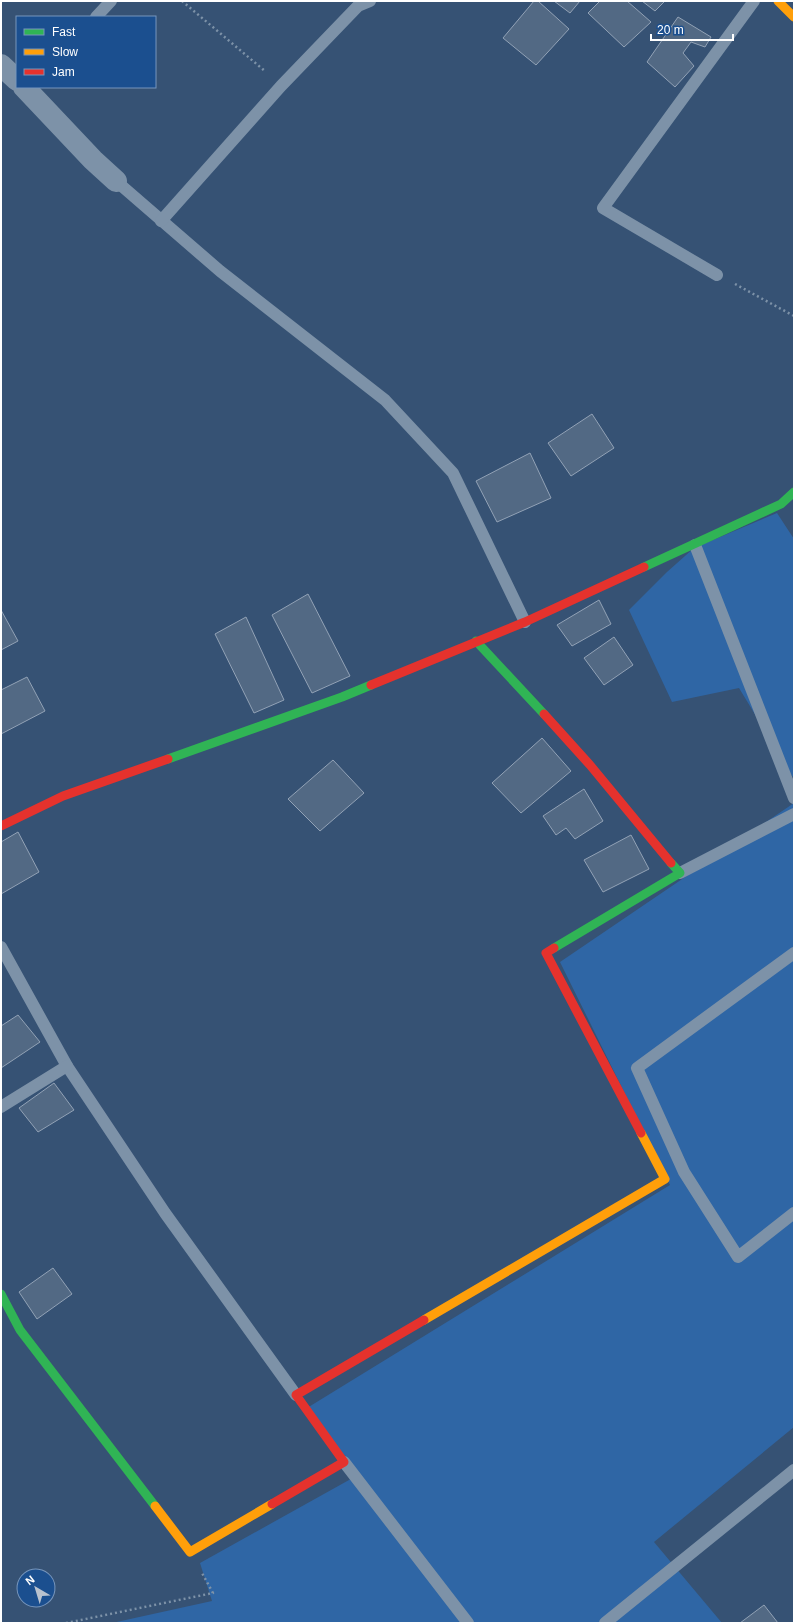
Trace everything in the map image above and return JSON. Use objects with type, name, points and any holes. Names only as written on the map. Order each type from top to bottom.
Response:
[{"type":"street","points":[[778,1],[794,17]]},
{"type":"street","points":[[1,65],[16,79]]},
{"type":"street","points":[[26,88],[93,160],[116,181]]},
{"type":"street","points":[[1,826],[63,796],[342,697],[525,622],[695,545],[781,504],[794,492]]},
{"type":"street","points":[[1,1294],[20,1330],[190,1552],[344,1462],[296,1395],[665,1179],[546,953],[680,873],[590,766],[476,641]]},
{"type":"lane","points":[[97,16],[111,1]]},
{"type":"lane","points":[[161,221],[282,86],[358,6],[370,1]]},
{"type":"lane","points":[[717,275],[603,208],[754,1]]},
{"type":"lane","points":[[116,181],[220,271],[385,400],[453,473],[525,622]]},
{"type":"lane","points":[[695,545],[794,798]]},
{"type":"lane","points":[[680,873],[794,814]]},
{"type":"lane","points":[[1,947],[67,1066],[165,1213],[296,1395]]},
{"type":"lane","points":[[794,953],[637,1068],[684,1172],[738,1257],[794,1213]]},
{"type":"lane","points":[[1,1107],[67,1066]]},
{"type":"lane","points":[[344,1462],[468,1623]]},
{"type":"lane","points":[[605,1623],[794,1470]]},
{"type":"path","points":[[182,1],[282,86]]},
{"type":"path","points":[[717,275],[794,316]]},
{"type":"path","points":[[66,1623],[213,1593],[190,1552]]},
{"type":"shaded area","points":[[777,513],[794,539],[794,779],[739,688],[672,702],[629,610],[667,572],[694,548]]},
{"type":"shaded area","points":[[794,803],[794,1427],[654,1542],[722,1623],[112,1623],[212,1601],[200,1563],[358,1475],[307,1408],[670,1185],[560,962]]},
{"type":"building","points":[[534,1],[538,1],[569,29],[536,65],[503,38]]},
{"type":"building","points":[[554,1],[580,1],[570,13]]},
{"type":"building","points":[[600,1],[627,1],[651,22],[624,47],[588,13]]},
{"type":"building","points":[[642,1],[665,1],[655,11]]},
{"type":"building","points":[[678,17],[711,37],[705,47],[691,42],[683,53],[694,66],[675,87],[647,62]]},
{"type":"building","points":[[592,414],[614,448],[571,476],[548,443]]},
{"type":"building","points":[[530,453],[551,498],[497,522],[476,481]]},
{"type":"building","points":[[308,594],[350,676],[312,693],[272,615]]},
{"type":"building","points":[[599,600],[611,624],[572,646],[557,625]]},
{"type":"building","points":[[1,610],[18,641],[1,650]]},
{"type":"building","points":[[246,617],[284,700],[254,713],[215,634]]},
{"type":"building","points":[[614,637],[633,665],[604,685],[584,658]]},
{"type":"building","points":[[27,677],[45,711],[1,734],[1,690]]},
{"type":"building","points":[[542,738],[571,771],[521,813],[492,783]]},
{"type":"building","points":[[333,760],[364,793],[320,831],[288,799]]},
{"type":"building","points":[[584,789],[603,821],[575,839],[566,828],[556,835],[543,816]]},
{"type":"building","points":[[18,832],[39,872],[1,894],[1,842]]},
{"type":"building","points":[[631,835],[649,869],[603,892],[584,860]]},
{"type":"building","points":[[18,1015],[40,1042],[1,1068],[1,1026]]},
{"type":"building","points":[[54,1083],[74,1110],[38,1132],[19,1108]]},
{"type":"building","points":[[53,1268],[72,1294],[37,1319],[19,1292]]},
{"type":"building","points":[[764,1605],[778,1623],[740,1623]]},
{"type":"traffic: fast","points":[[644,567],[781,504],[794,492]]},
{"type":"traffic: fast","points":[[476,641],[544,714]]},
{"type":"traffic: fast","points":[[168,759],[342,697],[371,685]]},
{"type":"traffic: fast","points":[[554,948],[680,873],[671,863]]},
{"type":"traffic: fast","points":[[1,1294],[20,1330],[155,1506]]},
{"type":"traffic: slow","points":[[778,1],[794,17]]},
{"type":"traffic: slow","points":[[424,1320],[665,1179],[641,1133]]},
{"type":"traffic: slow","points":[[155,1506],[190,1552],[272,1504]]},
{"type":"traffic: jam","points":[[371,685],[525,622],[644,567]]},
{"type":"traffic: jam","points":[[544,714],[590,765],[671,863]]},
{"type":"traffic: jam","points":[[1,826],[63,796],[168,759]]},
{"type":"traffic: jam","points":[[554,948],[546,953],[641,1133]]},
{"type":"traffic: jam","points":[[272,1504],[344,1462],[296,1395],[424,1320]]}]
